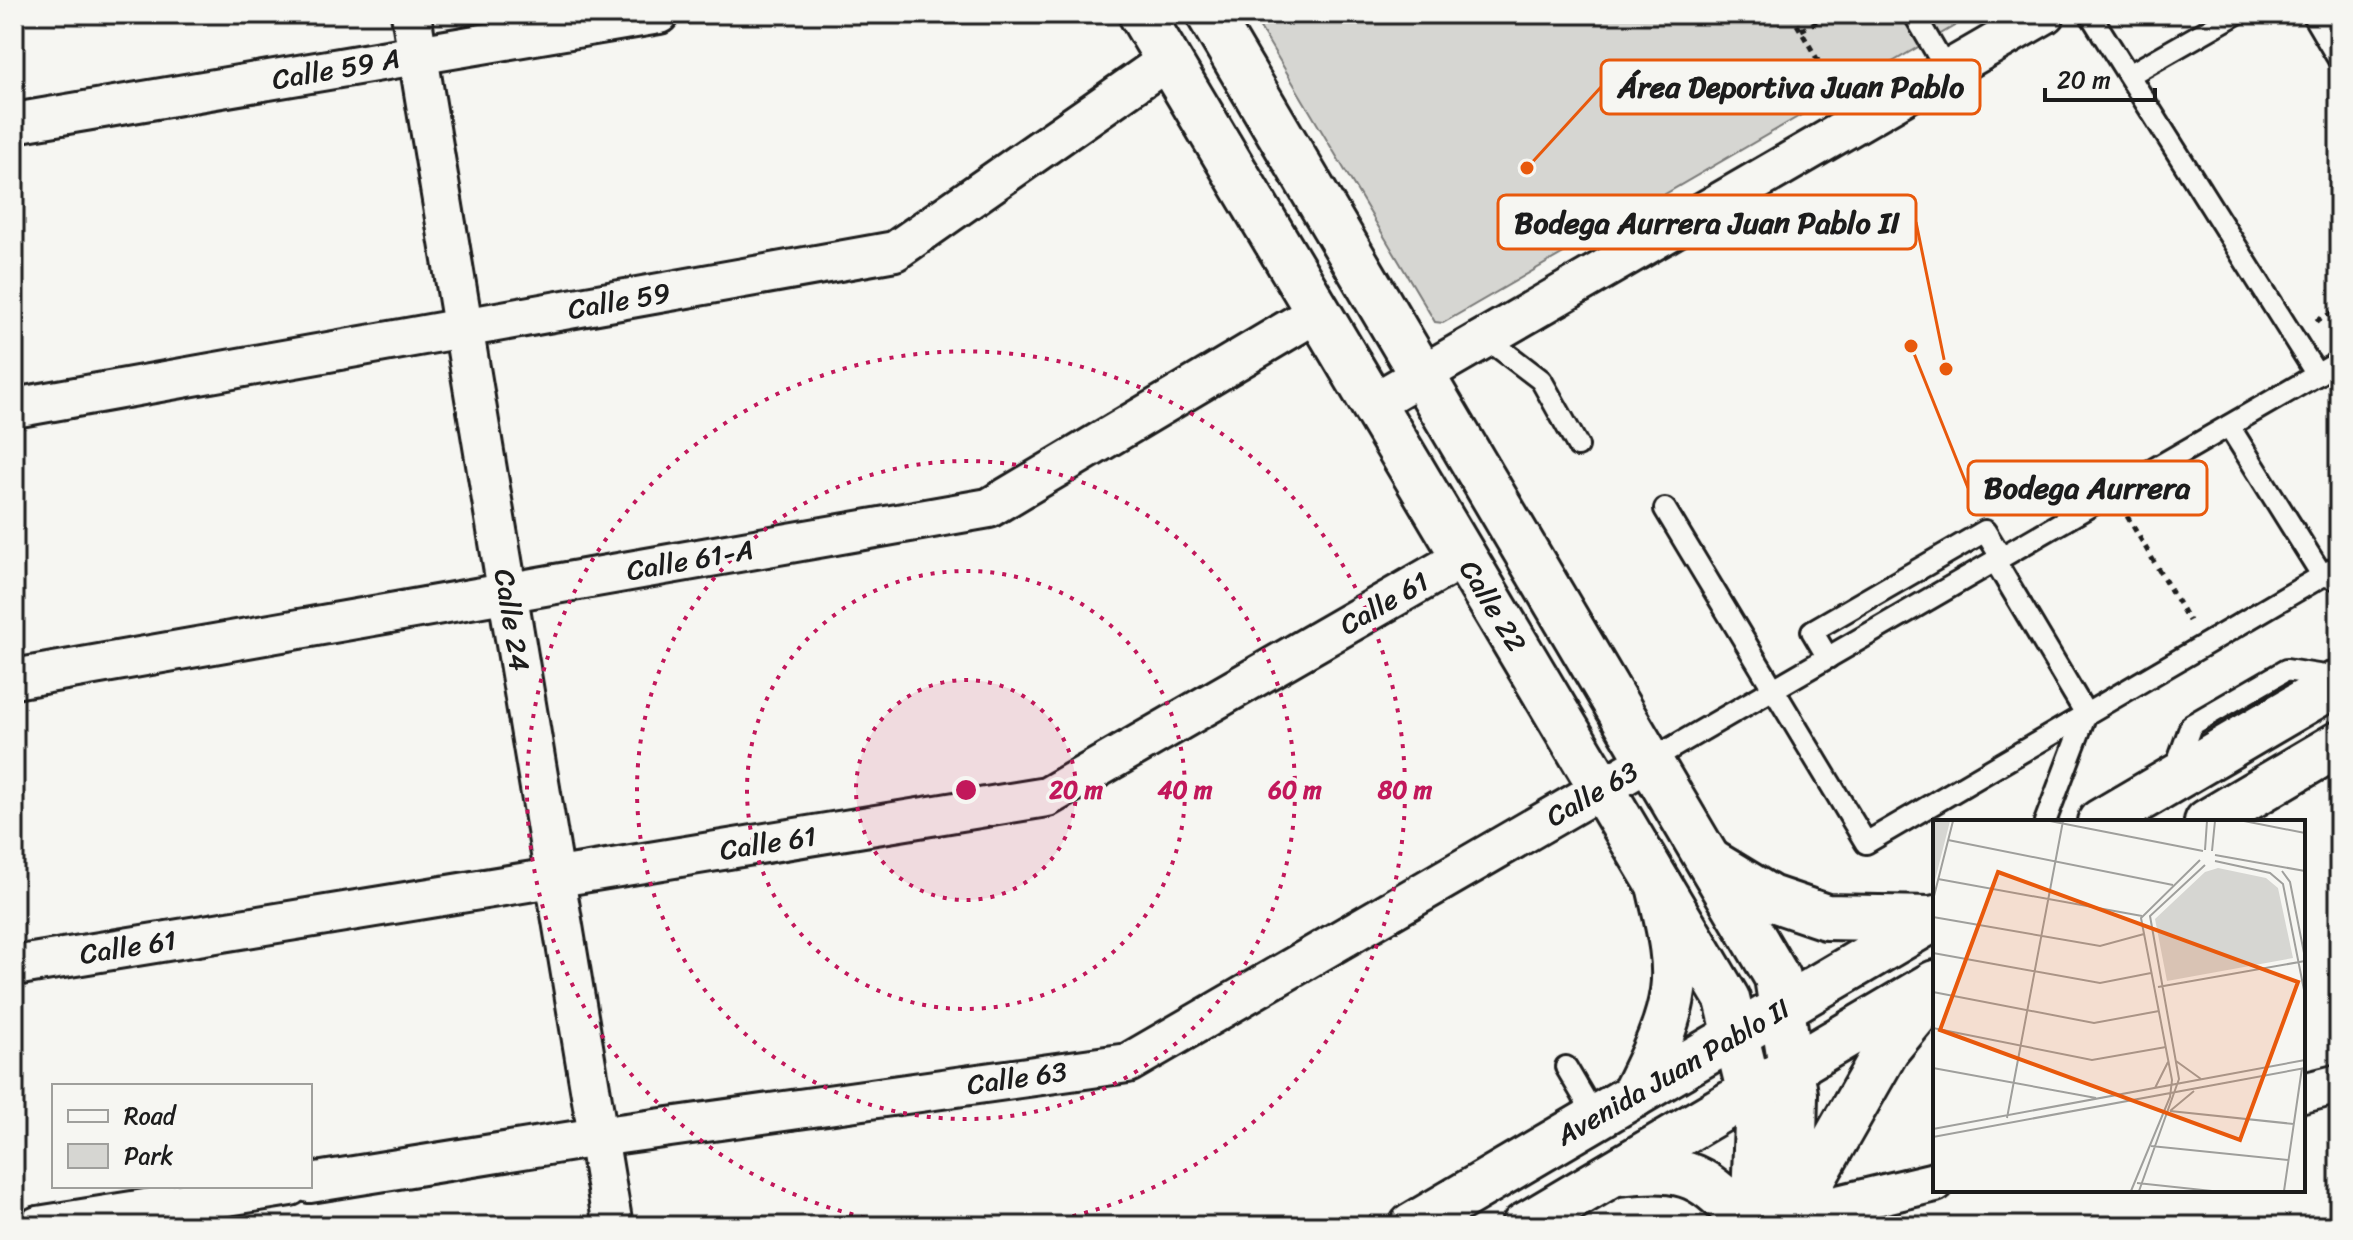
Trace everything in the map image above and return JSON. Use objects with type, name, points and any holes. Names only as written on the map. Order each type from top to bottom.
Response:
[{"type":"street","name":"Calle 24","points":[[411,14],[613,1226]]},
{"type":"street","name":"Calle 59 A","points":[[14,123],[659,14]]},
{"type":"street","name":"Calle 22","points":[[1141,14],[1727,999],[1757,1123],[1772,1224]]},
{"type":"street","name":"Calle 22","points":[[1209,14],[1777,977],[1795,1094],[1772,1224]]},
{"type":"street","points":[[1373,403],[2045,14]]},
{"type":"street","name":"Calle 59","points":[[14,408],[895,251],[1168,60]]},
{"type":"street","name":"Calle 61-A","points":[[14,679],[989,508],[1318,312]]},
{"type":"street","name":"Calle 61","points":[[14,966],[1047,797],[1464,557]]},
{"type":"street","points":[[2103,820],[2339,680]]},
{"type":"street","points":[[2210,820],[2339,744]]},
{"type":"street","name":"Calle 63","points":[[312,1183],[598,1137],[1128,1063],[1649,761]]},
{"type":"street","points":[[1709,861],[1770,898],[1826,917],[1933,919]]},
{"type":"street","points":[[1614,1107],[1661,1037],[1673,991],[1670,936],[1659,885]]},
{"type":"street","name":"Avenida Juan Pablo II","points":[[1412,1226],[1933,920]]},
{"type":"street","name":"Avenida Juan Pablo II","points":[[1524,1226],[1933,984]]},
{"type":"street","points":[[1772,1224],[1887,1049],[1933,995]]},
{"type":"street","points":[[2305,1092],[2339,1084]]},
{"type":"street","points":[[1613,1174],[1656,1169],[1689,1175],[1772,1224],[1933,1183]]},
{"type":"street","points":[[38,1226],[277,1188]]},
{"type":"lane","points":[[1914,14],[1947,71]]},
{"type":"lane","points":[[2090,14],[2317,375]]},
{"type":"lane","points":[[2129,75],[2236,14]]},
{"type":"lane","points":[[2312,14],[2339,60]]},
{"type":"lane","points":[[1486,338],[1541,380],[1578,446]]},
{"type":"lane","points":[[1649,761],[2339,362]]},
{"type":"lane","points":[[1665,509],[1866,843],[2333,573],[2229,426]]},
{"type":"lane","points":[[1828,658],[1812,631],[1985,531],[2086,714]]},
{"type":"lane","points":[[2046,820],[2086,714]]},
{"type":"lane","points":[[1566,1067],[1614,1107]]},
{"type":"path","points":[[1791,14],[1841,100]]},
{"type":"path","points":[[1801,30],[1831,14]]},
{"type":"path","points":[[2305,328],[2339,309]]},
{"type":"path","points":[[2126,515],[2196,633]]},
{"type":"green space","points":[[1252,14],[1975,14],[1443,323],[1435,322]]},
{"type":"place","name":"Área Deportiva Juan Pablo","points":[[1527,168]]},
{"type":"place","name":"Bodega Aurrera","points":[[1911,346]]},
{"type":"place","name":"Bodega Aurrera Juan Pablo II","points":[[1946,369]]}]
